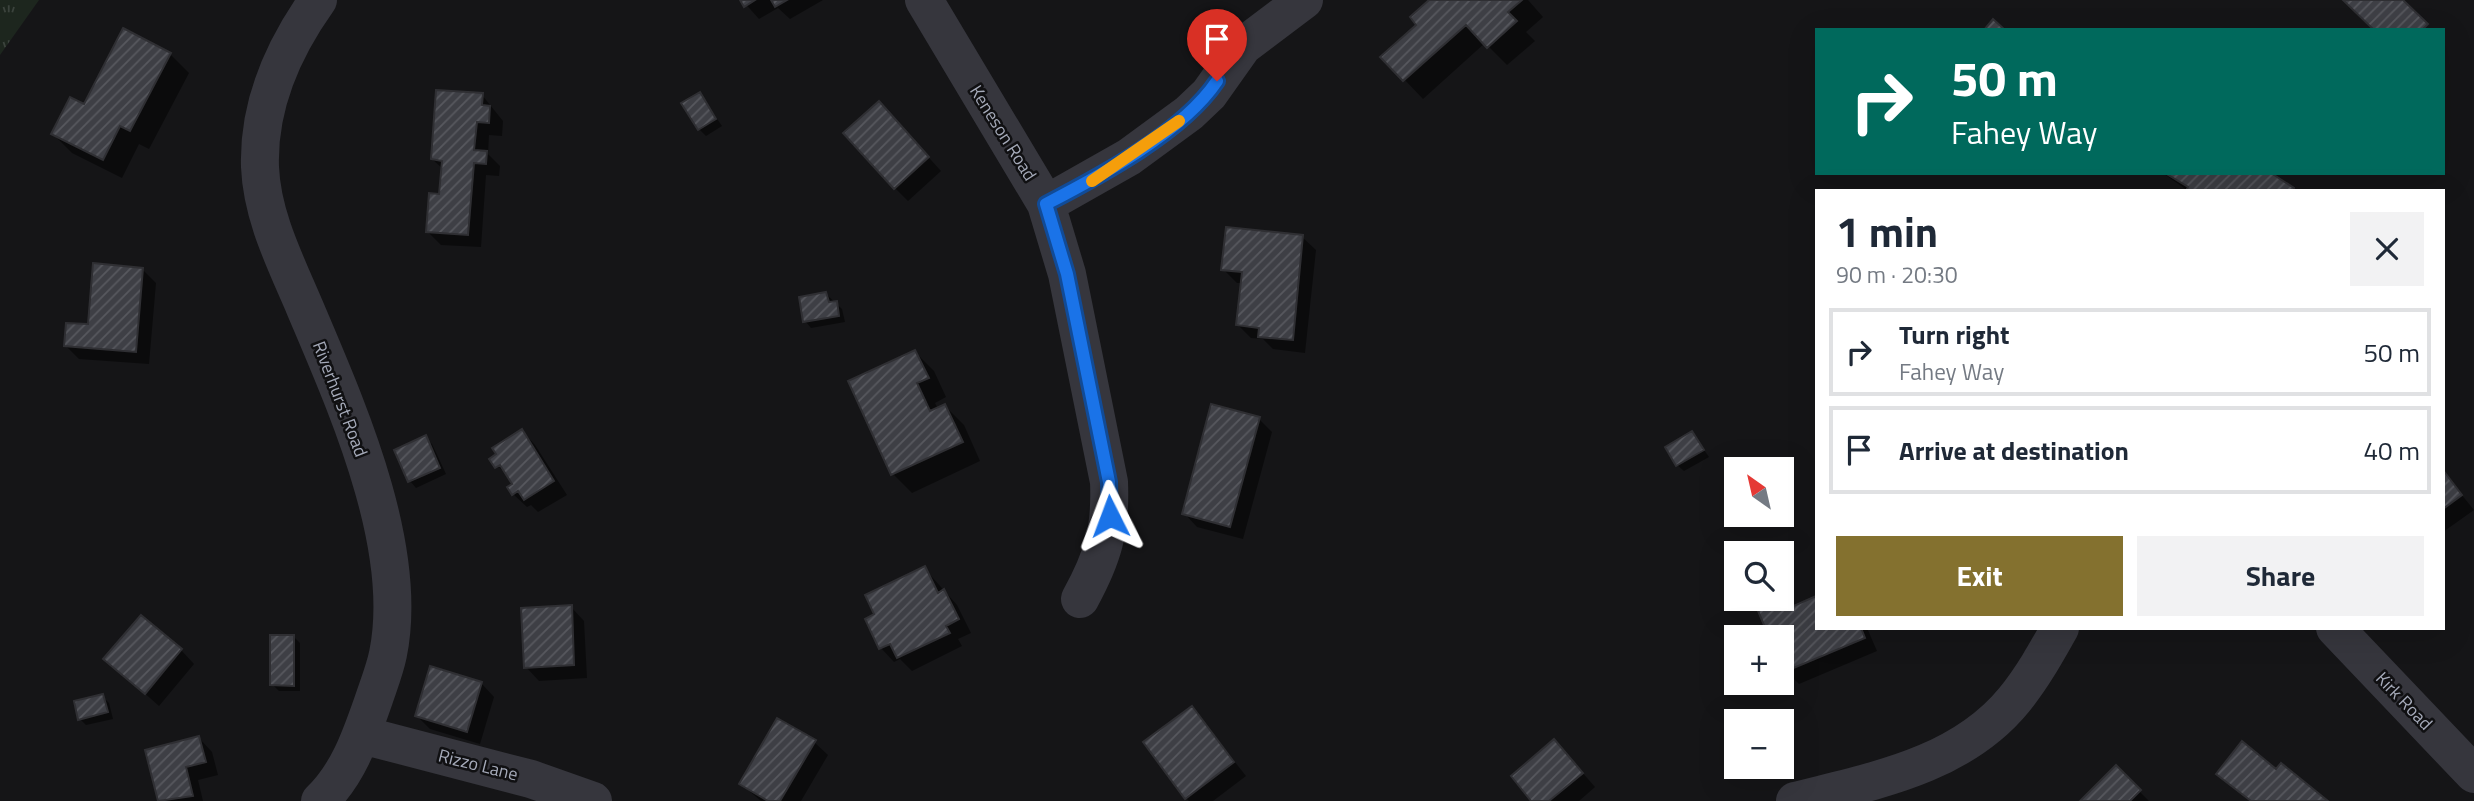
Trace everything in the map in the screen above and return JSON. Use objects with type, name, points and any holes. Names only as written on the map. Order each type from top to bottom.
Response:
[{"type":"street","name":"Riverhurst Road","points":[[318,0],[294,37],[277,72],[261,137],[260,170],[275,238],[360,447],[383,528],[391,613],[388,653],[362,735],[349,764],[329,797]]},
{"type":"street","name":"Keneson Road","points":[[924,0],[1046,204],[1067,274],[1109,482],[1110,516],[1105,545],[1080,600]]},
{"type":"street","points":[[1046,204],[1120,163],[1189,113],[1209,94],[1243,46],[1304,0]]},
{"type":"street","points":[[1795,801],[1920,766],[1953,752],[1986,729],[2013,702],[2035,672],[2059,630]]},
{"type":"street","name":"Kirk Road","points":[[2337,630],[2474,774]]},
{"type":"street","name":"Rizzo Lane","points":[[362,735],[531,779],[593,801]]},
{"type":"green space","points":[[0,0],[39,0],[0,55]]},
{"type":"building","points":[[740,0],[755,0],[744,7]]},
{"type":"building","points":[[771,0],[787,0],[775,7]]},
{"type":"building","points":[[1429,0],[1522,0],[1508,12],[1517,21],[1487,48],[1466,25],[1403,81],[1380,57],[1416,25],[1410,17]]},
{"type":"building","points":[[2343,0],[2403,0],[2428,24],[2424,28],[2372,28]]},
{"type":"building","points":[[1993,19],[2003,28],[1986,28]]},
{"type":"building","points":[[123,28],[171,53],[130,131],[120,126],[103,160],[51,134],[70,97],[84,104]]},
{"type":"building","points":[[436,90],[483,93],[482,105],[490,106],[489,123],[477,122],[474,150],[487,151],[486,164],[474,163],[468,235],[426,232],[429,193],[439,194],[442,161],[431,159]]},
{"type":"building","points":[[700,92],[716,119],[698,130],[681,103]]},
{"type":"building","points":[[879,101],[929,157],[894,189],[843,133]]},
{"type":"building","points":[[2168,175],[2274,175],[2294,188],[2187,189],[2188,187]]},
{"type":"building","points":[[1226,227],[1303,235],[1293,340],[1258,337],[1259,328],[1236,325],[1242,272],[1221,270]]},
{"type":"building","points":[[93,263],[143,268],[136,352],[64,346],[66,323],[88,324]]},
{"type":"building","points":[[826,292],[829,302],[837,301],[839,316],[803,322],[799,297]]},
{"type":"building","points":[[915,350],[929,378],[917,383],[930,411],[945,404],[963,442],[891,475],[848,381]]},
{"type":"building","points":[[1211,404],[1260,417],[1230,527],[1182,514]]},
{"type":"building","points":[[522,429],[554,481],[524,500],[518,491],[512,495],[507,487],[512,484],[500,465],[495,468],[489,459],[496,454],[492,448]]},
{"type":"building","points":[[1692,431],[1704,450],[1676,466],[1665,447]]},
{"type":"building","points":[[426,435],[440,468],[408,482],[394,450]]},
{"type":"building","points":[[2445,473],[2462,495],[2445,508]]},
{"type":"building","points":[[925,566],[938,593],[944,589],[959,619],[946,626],[950,633],[897,658],[890,644],[879,649],[865,619],[874,614],[865,595]]},
{"type":"building","points":[[1815,596],[1815,630],[1862,630],[1865,638],[1794,668],[1794,625],[1764,625],[1758,611],[1794,611],[1794,606]]},
{"type":"building","points":[[572,605],[574,665],[524,668],[521,608]]},
{"type":"building","points":[[141,615],[182,649],[145,694],[103,659]]},
{"type":"building","points":[[270,635],[294,635],[294,686],[270,685]]},
{"type":"building","points":[[430,666],[482,682],[467,732],[415,716]]},
{"type":"building","points":[[103,694],[108,712],[78,720],[74,701]]},
{"type":"building","points":[[1192,706],[1234,762],[1185,799],[1143,742]]},
{"type":"building","points":[[777,718],[816,740],[780,801],[768,801],[739,784]]},
{"type":"building","points":[[199,736],[206,762],[186,767],[193,796],[158,801],[145,750]]},
{"type":"building","points":[[1554,739],[1583,773],[1549,801],[1531,801],[1511,776]]},
{"type":"building","points":[[2242,741],[2276,769],[2281,763],[2328,801],[2251,801],[2216,774]]},
{"type":"building","points":[[2116,765],[2141,790],[2130,801],[2080,801]]},
{"type":"slow traffic","points":[[1092,181],[1179,121]]},
{"type":"route","points":[[1110,516],[1109,482],[1067,274],[1046,204],[1091,181],[1129,157],[1189,113],[1209,94],[1217,81]]}]
